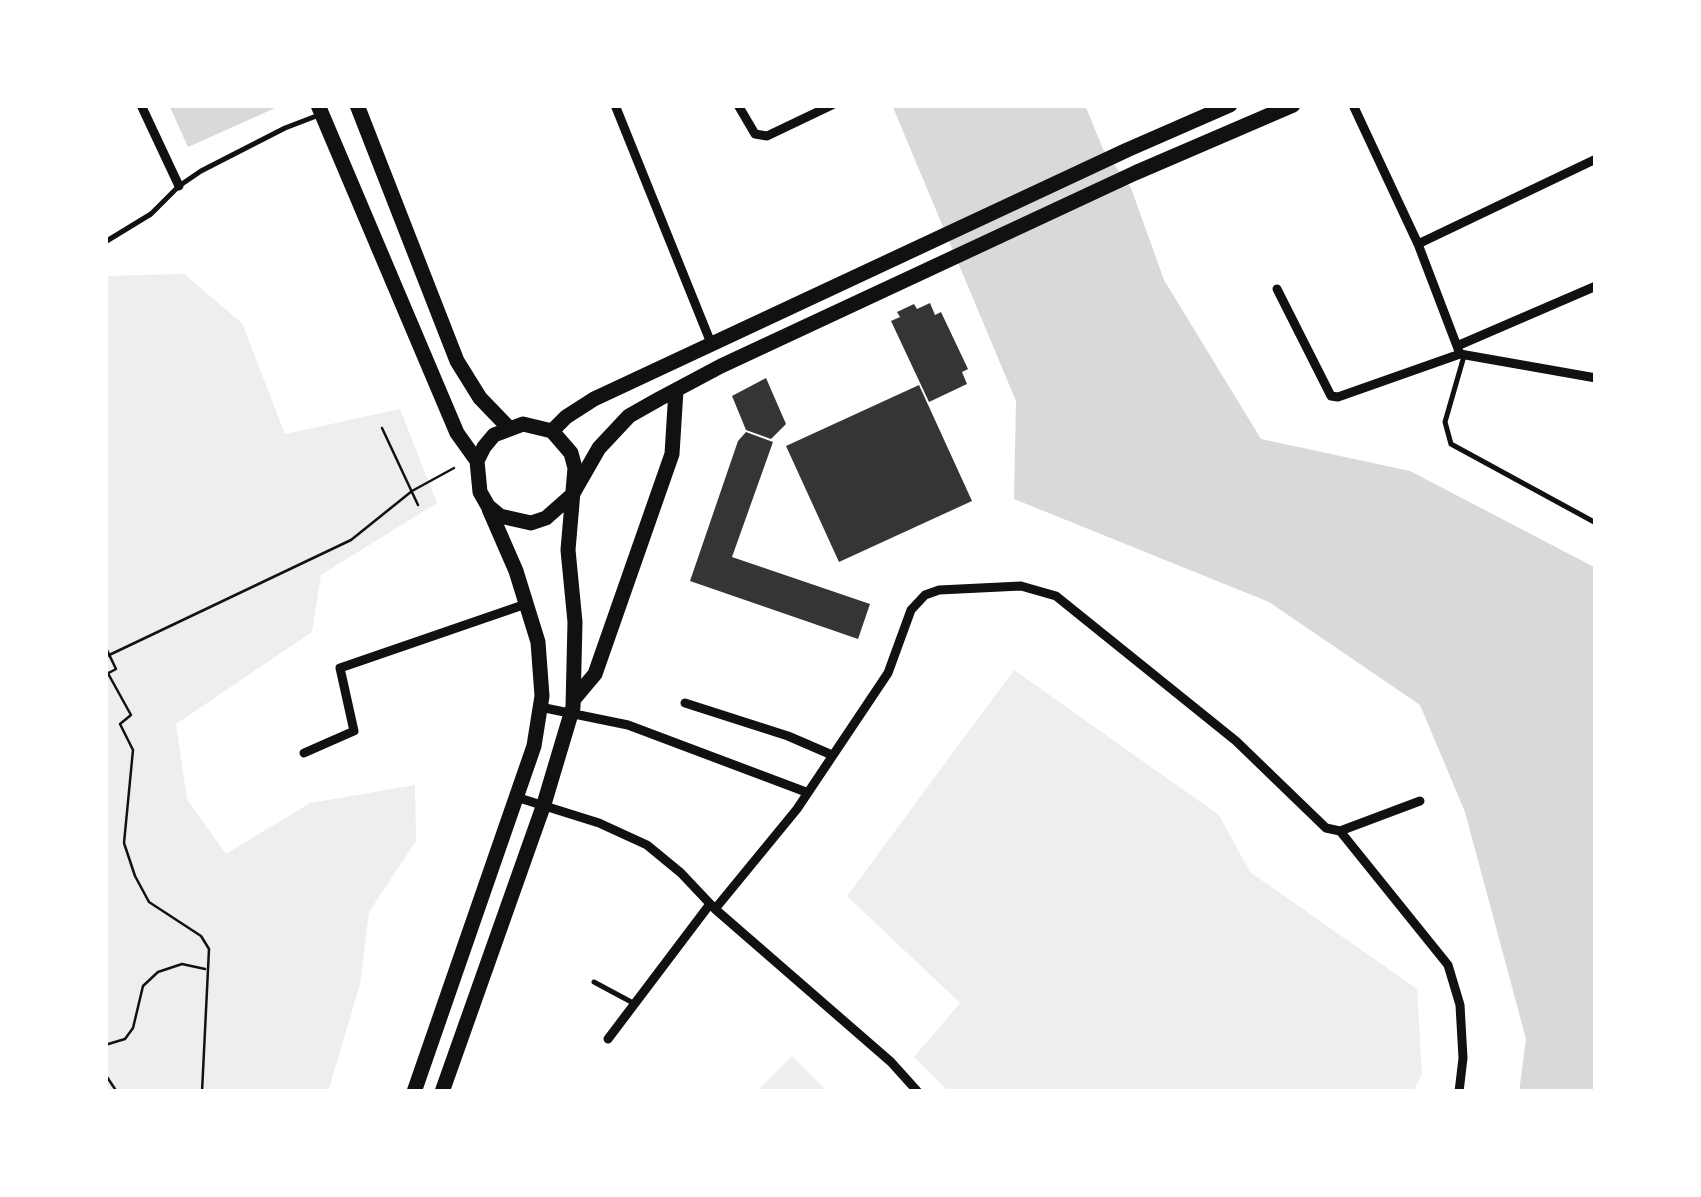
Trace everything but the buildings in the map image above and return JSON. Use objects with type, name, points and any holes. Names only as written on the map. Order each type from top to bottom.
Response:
[{"type":"main road","points":[[356,105],[458,361],[480,398],[508,427]]},
{"type":"main road","points":[[552,431],[594,400],[711,343],[1230,105]]},
{"type":"main road","points":[[488,506],[515,522],[546,518],[572,495],[599,448],[629,416],[676,390],[1136,173],[1293,105]]},
{"type":"main road","points":[[320,110],[457,433],[477,462],[480,492],[538,642],[540,707],[534,746],[414,1092]]},
{"type":"main road","points":[[711,343],[721,366]]},
{"type":"main road","points":[[573,706],[596,674],[672,454],[676,390]]},
{"type":"main road","points":[[442,1092],[544,804],[573,706],[575,622],[568,550],[575,468],[571,454],[552,431],[523,424],[494,435],[477,462]]},
{"type":"street","points":[[141,105],[179,186]]},
{"type":"street","points":[[614,105],[711,343]]},
{"type":"street","points":[[738,105],[756,134],[767,136],[832,105]]},
{"type":"street","points":[[1353,105],[1418,244],[1461,351]]},
{"type":"street","points":[[1418,244],[1596,159]]},
{"type":"street","points":[[1277,288],[1331,396],[1338,397],[1461,351],[1596,286]]},
{"type":"street","points":[[1461,351],[1596,378]]},
{"type":"street","points":[[608,1040],[712,907],[797,809],[888,673],[911,610],[924,595],[982,586],[1020,586],[1056,596],[1081,614],[1236,741],[1326,828],[1340,832],[1448,965],[1460,1004],[1463,1058],[1458,1092]]},
{"type":"street","points":[[304,752],[354,731],[340,668],[526,604]]},
{"type":"street","points":[[686,703],[788,736],[832,755]]},
{"type":"street","points":[[540,707],[573,706],[806,792]]},
{"type":"street","points":[[515,797],[599,823],[647,846],[891,1062],[918,1092]]},
{"type":"street","points":[[1340,832],[1420,801]]},
{"type":"lane","points":[[105,242],[151,214],[200,171],[320,110]]},
{"type":"lane","points":[[1461,351],[1445,422],[1451,444],[1596,523]]},
{"type":"lane","points":[[594,982],[635,1004]]},
{"type":"path","points":[[382,428],[418,506]]},
{"type":"path","points":[[107,656],[351,540],[412,490],[454,468]]},
{"type":"path","points":[[105,646],[116,669],[105,675]]},
{"type":"path","points":[[105,668],[131,715],[120,724],[134,750],[124,842],[129,860],[149,902],[201,936],[208,949],[202,1092]]},
{"type":"path","points":[[105,1045],[125,1039],[133,1028],[143,986],[158,972],[182,964],[204,966],[208,973]]},
{"type":"path","points":[[105,1074],[116,1092]]},
{"type":"shaded area","points":[[169,105],[282,105],[188,147]]},
{"type":"shaded area","points":[[892,105],[1085,105],[1103,149],[1131,188],[1164,280],[1261,439],[1410,471],[1596,568],[1596,1092],[1519,1092],[1526,1039],[1465,812],[1420,705],[1269,602],[1014,499],[1016,401]]},
{"type":"shaded area","points":[[184,274],[242,323],[285,434],[400,409],[437,503],[321,575],[312,632],[176,724],[187,799],[226,854],[310,803],[415,785],[416,841],[369,912],[360,984],[328,1092],[105,1092],[105,276]]},
{"type":"shaded area","points":[[1014,670],[1219,815],[1250,872],[1417,989],[1422,1074],[1413,1092],[949,1092],[914,1057],[960,1003],[847,896]]},
{"type":"shaded area","points":[[792,1056],[828,1092],[756,1092]]}]
